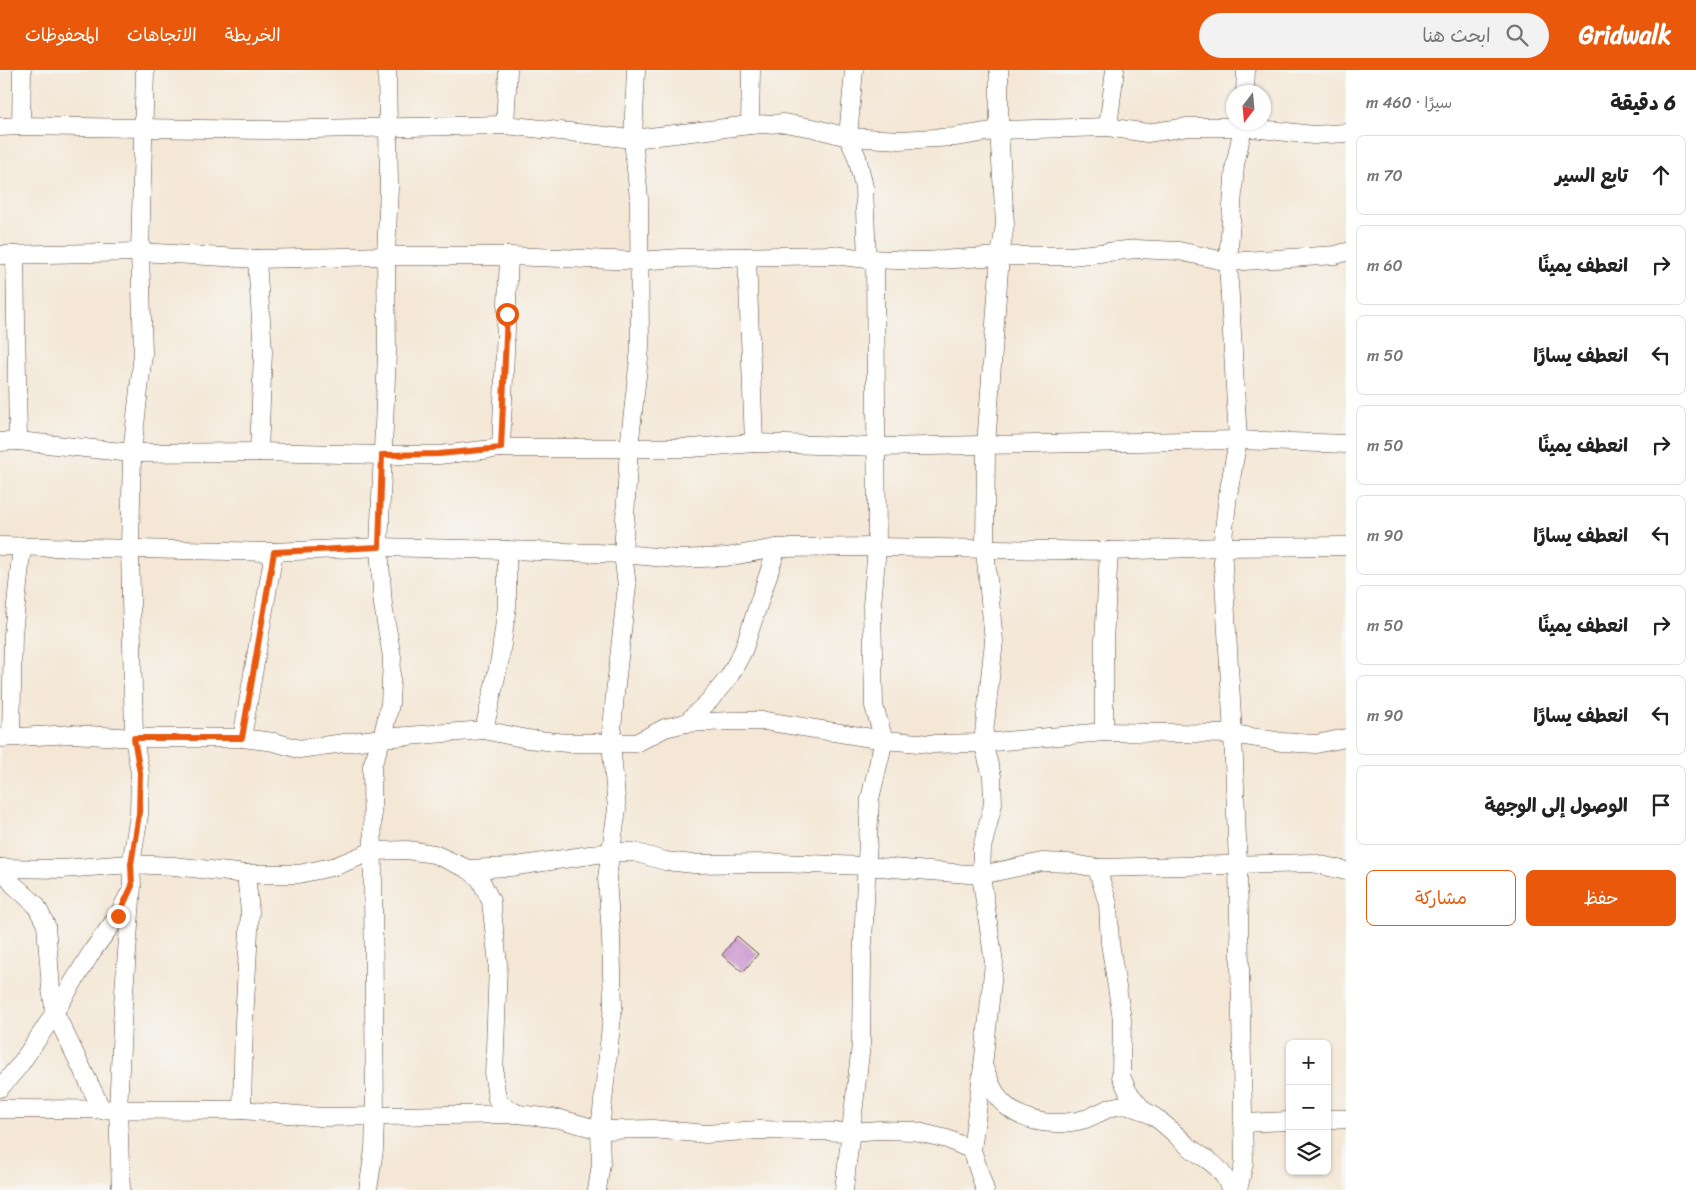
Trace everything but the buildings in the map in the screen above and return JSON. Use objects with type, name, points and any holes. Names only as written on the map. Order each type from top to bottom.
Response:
[{"type":"street","points":[[21,126],[22,70]]},
{"type":"street","points":[[121,1190],[110,1110],[123,1005],[132,886],[131,864],[139,814],[140,773],[134,738],[130,549],[132,452],[143,353],[140,252],[145,70]]},
{"type":"street","points":[[368,1190],[374,1150],[375,1117],[372,766],[382,738],[390,704],[392,657],[383,604],[379,547],[387,353],[386,256],[390,187],[387,70]]},
{"type":"street","points":[[505,125],[508,70]]},
{"type":"street","points":[[597,1190],[601,1164],[600,1130],[614,1008],[607,878],[617,810],[611,742],[627,586],[623,554],[629,448],[640,349],[639,199],[633,139],[636,70]]},
{"type":"street","points":[[750,125],[751,70]]},
{"type":"street","points":[[844,1190],[850,1132],[858,1086],[861,1046],[862,962],[870,799],[884,740],[874,706],[872,605],[877,547],[877,447],[871,259],[864,187],[858,157],[848,137],[854,70]]},
{"type":"street","points":[[985,1190],[972,1150],[994,963],[981,875],[982,848],[993,804],[992,776],[984,743],[994,641],[985,550],[986,445],[1000,256],[1005,224],[998,130],[999,70]]},
{"type":"street","points":[[1108,127],[1115,70]]},
{"type":"street","points":[[1245,85],[1246,70]]},
{"type":"street","points":[[0,127],[265,130],[505,125],[633,139],[750,125],[784,123],[848,137],[900,140],[955,137],[998,130],[1108,127],[1147,133],[1188,127],[1226,125]]},
{"type":"street","points":[[1271,128],[1313,135],[1346,133]]},
{"type":"street","points":[[1238,1190],[1244,1163],[1238,866],[1233,734],[1222,547],[1228,495],[1238,440],[1228,262],[1235,165],[1243,130]]},
{"type":"street","points":[[18,441],[8,255],[140,252],[257,259],[509,256],[639,261],[826,254],[871,259],[925,261],[1000,256],[1071,256],[1136,249],[1179,251],[1228,262],[1343,258]]},
{"type":"street","points":[[501,448],[509,256]]},
{"type":"street","points":[[747,257],[754,443]]},
{"type":"street","points":[[257,259],[263,352],[259,452]]},
{"type":"street","points":[[0,442],[18,441],[132,452],[259,452],[382,455],[439,454],[501,448],[691,448],[754,443],[877,447],[1238,440],[1346,444]]},
{"type":"street","points":[[0,546],[274,552],[379,547],[623,554],[687,559],[726,557],[777,548],[877,547],[1109,551],[1222,547],[1346,546]]},
{"type":"street","points":[[22,546],[13,634],[6,737],[73,734],[134,738],[242,738],[274,742],[300,749],[382,738],[484,730],[527,739],[557,742],[636,743],[665,728],[686,723],[765,721],[884,740],[930,744],[984,743],[1104,732],[1233,734],[1282,742],[1316,744],[1346,738]]},
{"type":"street","points":[[686,723],[709,701],[729,677],[743,651],[777,548]]},
{"type":"street","points":[[484,730],[500,659],[507,606],[507,550]]},
{"type":"street","points":[[1104,732],[1104,641],[1109,551]]},
{"type":"street","points":[[242,738],[274,552]]},
{"type":"street","points":[[0,868],[62,870],[131,864],[174,866],[246,874],[299,874],[336,866],[373,851],[407,850],[434,854],[468,869],[480,879],[491,901],[498,964],[494,1077],[496,1099],[502,1105],[518,1114]]},
{"type":"street","points":[[468,869],[510,868],[610,852],[634,852],[665,860],[694,864],[778,863],[866,866],[981,875],[1042,862],[1069,863],[1097,868],[1313,863],[1346,871]]},
{"type":"street","points":[[0,868],[14,885],[36,905],[46,925],[54,1013],[79,1060],[110,1110]]},
{"type":"street","points":[[1097,868],[1108,904],[1110,943],[1122,1019],[1121,1076],[1128,1092],[1143,1110]]},
{"type":"street","points":[[242,1110],[244,1021],[250,912],[246,874]]},
{"type":"street","points":[[0,1088],[18,1066],[93,950],[118,916],[132,886]]},
{"type":"street","points":[[983,1066],[1002,1102],[1020,1116],[1037,1122],[1057,1123],[1085,1119],[1103,1110],[1126,1105],[1143,1110],[1160,1120],[1188,1146],[1212,1162],[1224,1174],[1230,1190]]},
{"type":"street","points":[[0,1109],[242,1110],[321,1117],[518,1114],[560,1119],[600,1130],[653,1129],[706,1134],[757,1130],[914,1131],[947,1139],[972,1150]]},
{"type":"street","points":[[1331,1120],[1346,1119]]},
{"type":"street","points":[[1243,1123],[1286,1121]]},
{"type":"route","points":[[118,916],[132,886],[131,864],[139,814],[140,773],[134,738],[242,738],[274,552],[379,547],[382,455],[439,454],[501,448],[507,314]]}]
